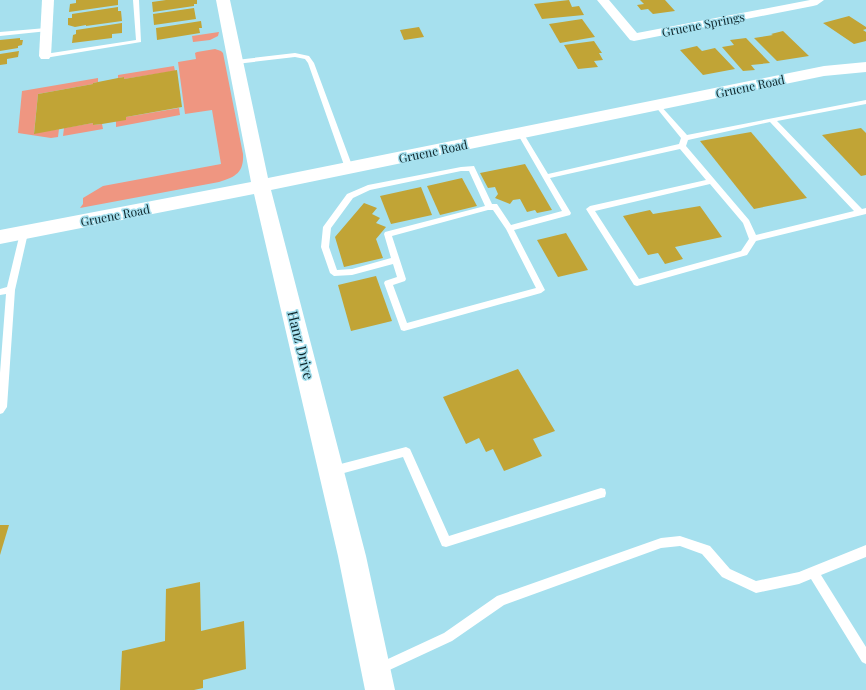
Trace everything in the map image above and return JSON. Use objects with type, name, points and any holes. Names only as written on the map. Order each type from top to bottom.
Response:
[{"type":"street","points":[[45,56],[48,0]]},
{"type":"street","name":"Hanz Drive","points":[[223,0],[262,186],[352,556],[378,680]]},
{"type":"street","name":"Gruene Springs","points":[[603,0],[634,37],[812,3],[818,0]]},
{"type":"street","name":"Gruene Road","points":[[0,237],[262,186],[824,71],[866,67]]},
{"type":"lane","points":[[45,56],[139,41],[136,0]]},
{"type":"lane","points":[[0,34],[46,30]]},
{"type":"lane","points":[[236,62],[295,55],[307,58],[311,63],[349,168]]},
{"type":"lane","points":[[685,138],[866,102]]},
{"type":"lane","points":[[657,105],[685,138]]},
{"type":"lane","points":[[772,120],[863,212]]},
{"type":"lane","points":[[509,228],[567,213],[520,133]]},
{"type":"lane","points":[[682,146],[685,138]]},
{"type":"lane","points":[[545,177],[682,146]]},
{"type":"lane","points":[[682,146],[746,222],[753,238]]},
{"type":"lane","points":[[396,260],[352,272],[334,273],[325,247],[327,227],[350,196],[368,188],[470,168],[490,208]]},
{"type":"lane","points":[[711,182],[590,209],[637,283],[744,253],[753,238],[863,212]]},
{"type":"lane","points":[[494,206],[509,228],[541,290],[404,327],[388,283],[402,279],[388,234],[494,206]]},
{"type":"lane","points":[[0,410],[2,407],[11,290],[24,233]]},
{"type":"lane","points":[[0,292],[11,290]]},
{"type":"lane","points":[[332,472],[406,452],[446,542],[601,493]]},
{"type":"lane","points":[[378,680],[448,637],[501,600],[661,543],[680,541],[706,550],[726,573],[756,588],[799,578],[866,551]]},
{"type":"lane","points":[[813,572],[866,658]]},
{"type":"shaded area","points":[[219,32],[218,36],[210,40],[193,42],[192,36]]},
{"type":"shaded area","points":[[215,49],[223,53],[243,154],[242,165],[238,173],[219,182],[80,208],[83,204],[83,198],[103,186],[221,164],[212,110],[185,114],[178,62],[196,59],[195,53],[197,52]]},
{"type":"shaded area","points":[[174,66],[175,71],[124,79],[124,77],[118,78],[118,75]]},
{"type":"shaded area","points":[[98,78],[98,82],[93,84],[38,94],[34,133],[59,129],[58,137],[51,138],[18,133],[22,91]]},
{"type":"shaded area","points":[[179,108],[180,115],[116,127],[116,121],[126,117]]},
{"type":"shaded area","points":[[93,123],[93,125],[102,124],[103,129],[63,136],[64,128]]},
{"type":"building","points":[[76,0],[118,0],[118,5],[69,12],[70,4],[76,3]]},
{"type":"building","points":[[166,0],[197,0],[197,4],[194,4],[194,6],[153,12],[152,2]]},
{"type":"building","points":[[569,0],[572,7],[579,6],[584,15],[542,19],[534,4]]},
{"type":"building","points":[[640,0],[665,0],[675,11],[653,14],[648,9],[641,10],[637,5],[644,4]]},
{"type":"building","points":[[118,7],[118,11],[121,11],[122,21],[75,27],[68,25],[68,18],[72,18],[72,14]]},
{"type":"building","points":[[194,8],[196,19],[154,25],[153,14]]},
{"type":"building","points":[[849,16],[866,27],[866,29],[863,30],[866,32],[866,41],[854,44],[823,23]]},
{"type":"building","points":[[582,19],[595,37],[560,43],[549,24]]},
{"type":"building","points":[[201,21],[202,28],[199,28],[200,33],[157,40],[156,28]]},
{"type":"building","points":[[122,23],[122,33],[112,34],[112,38],[72,43],[73,35],[76,34],[76,30]]},
{"type":"building","points":[[419,27],[424,37],[404,40],[400,30]]},
{"type":"building","points":[[783,31],[809,56],[777,61],[754,38],[773,35],[771,34]]},
{"type":"building","points":[[20,38],[20,40],[23,40],[22,45],[18,46],[18,48],[0,51],[0,40]]},
{"type":"building","points":[[746,38],[770,63],[751,65],[755,70],[743,71],[722,47],[734,45],[730,40]]},
{"type":"building","points":[[594,41],[602,53],[599,53],[603,60],[594,61],[598,67],[578,69],[564,45]]},
{"type":"building","points":[[697,46],[702,51],[715,48],[735,69],[703,75],[680,50]]},
{"type":"building","points":[[19,51],[18,57],[7,59],[7,64],[0,65],[0,54]]},
{"type":"building","points":[[177,70],[182,107],[126,117],[126,120],[93,125],[93,123],[34,134],[38,94],[118,78],[124,77],[124,79]]},
{"type":"building","points":[[861,128],[866,133],[866,175],[861,176],[822,135]]},
{"type":"building","points":[[751,132],[807,198],[754,209],[700,141]]},
{"type":"building","points":[[525,164],[552,210],[537,213],[535,210],[527,212],[520,199],[513,200],[510,204],[495,198],[498,194],[495,187],[488,188],[480,173]]},
{"type":"building","points":[[462,178],[477,206],[440,215],[427,186]]},
{"type":"building","points":[[421,187],[432,215],[391,224],[380,196]]},
{"type":"building","points":[[364,203],[377,208],[372,214],[380,218],[376,223],[386,227],[376,239],[383,258],[344,267],[335,237]]},
{"type":"building","points":[[700,206],[722,237],[675,247],[683,259],[665,264],[658,253],[648,255],[623,216],[650,210],[653,214]]},
{"type":"building","points":[[566,233],[588,270],[558,277],[537,240]]},
{"type":"building","points":[[376,276],[392,321],[351,331],[338,285]]},
{"type":"building","points":[[518,369],[555,431],[533,439],[542,456],[504,471],[493,449],[486,452],[479,438],[466,444],[443,397]]},
{"type":"building","points":[[0,525],[9,525],[0,555]]},
{"type":"building","points":[[200,582],[201,631],[244,621],[246,669],[203,680],[203,688],[194,690],[120,690],[122,651],[165,641],[166,589]]}]
